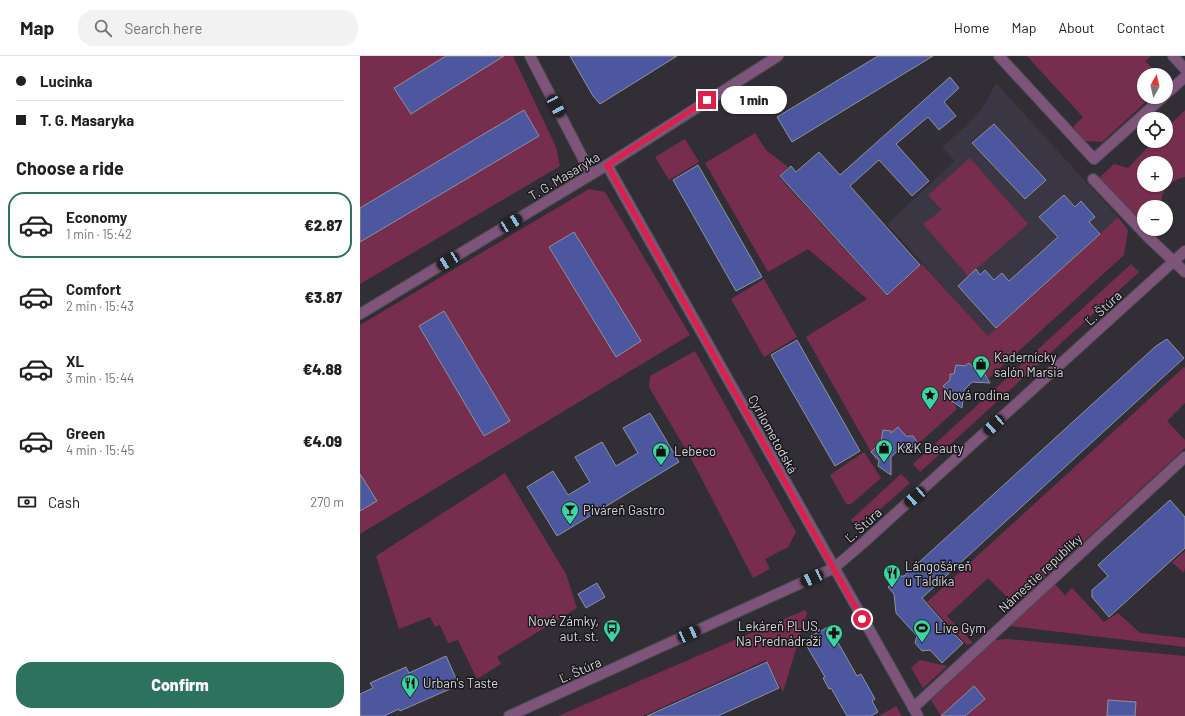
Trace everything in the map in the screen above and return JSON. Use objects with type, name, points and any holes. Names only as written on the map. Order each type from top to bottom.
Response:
[{"type":"street","points":[[530,56],[592,174]]},
{"type":"street","name":"T. G. Masaryka","points":[[360,314],[607,165],[778,56]]},
{"type":"street","points":[[999,56],[1094,159],[1155,104]]},
{"type":"street","points":[[1172,56],[1185,70]]},
{"type":"street","points":[[1173,88],[1185,77]]},
{"type":"street","name":"Cyrilometodská","points":[[607,165],[916,712]]},
{"type":"street","points":[[1093,179],[1150,239],[1185,272]]},
{"type":"street","points":[[1174,261],[1185,251]]},
{"type":"street","name":"Ľ. Štúra","points":[[509,716],[834,568],[868,539],[1174,261]]},
{"type":"street","name":"Námestie republiky","points":[[916,712],[1185,457]]},
{"type":"shaded area","points":[[360,56],[513,56],[556,147],[560,166],[360,284]]},
{"type":"shaded area","points":[[1027,56],[1151,56],[1145,61],[1152,68],[1137,68],[1137,104],[1143,104],[1102,142],[1085,141],[1073,127],[1083,117]]},
{"type":"shaded area","points":[[996,83],[1118,217],[988,336],[887,224],[955,161],[942,147],[967,125],[983,107]]},
{"type":"shaded area","points":[[1185,110],[1185,177],[1173,182],[1173,156],[1140,156],[1147,148],[1173,148],[1173,122]]},
{"type":"shaded area","points":[[755,133],[766,150],[788,167],[779,177],[887,296],[922,264],[988,336],[1118,217],[1128,230],[1124,255],[989,378],[977,368],[949,394],[957,409],[919,443],[907,434],[876,461],[806,337],[867,299],[808,249],[768,272],[705,163]]},
{"type":"shaded area","points":[[685,139],[699,162],[669,180],[655,157]]},
{"type":"shaded area","points":[[970,158],[1028,224],[968,276],[923,224],[942,210],[928,195]]},
{"type":"shaded area","points":[[1137,159],[1137,192],[1164,192],[1161,200],[1137,200],[1137,221],[1097,180],[1114,164],[1128,168]]},
{"type":"shaded area","points":[[589,189],[605,192],[690,335],[360,534],[360,325]]},
{"type":"shaded area","points":[[1131,264],[1139,272],[920,472],[913,464]]},
{"type":"shaded area","points":[[764,279],[797,337],[764,357],[731,299]]},
{"type":"shaded area","points":[[695,351],[796,532],[788,547],[765,559],[770,569],[753,578],[694,464],[649,387],[650,376]]},
{"type":"shaded area","points":[[1184,367],[1185,403],[1167,421],[1185,440],[1185,448],[1015,605],[988,578],[947,616],[973,643],[967,645],[927,602]]},
{"type":"shaded area","points":[[864,452],[881,478],[851,504],[846,504],[830,475]]},
{"type":"shaded area","points":[[505,473],[566,574],[577,608],[497,657],[501,664],[477,679],[458,640],[448,643],[440,625],[435,627],[430,617],[399,629],[376,556]]},
{"type":"shaded area","points":[[901,474],[910,483],[858,529],[851,520]]},
{"type":"shaded area","points":[[1185,551],[1185,567],[1184,573],[1172,562]]},
{"type":"shaded area","points":[[1054,583],[1065,595],[1072,588],[1104,622],[1118,613],[1140,633],[1185,638],[1185,647],[1009,626]]},
{"type":"shaded area","points":[[805,610],[807,613],[783,692],[766,660],[643,716],[558,716]]},
{"type":"shaded area","points":[[1007,639],[1185,656],[1185,716],[941,716],[931,700],[995,640]]},
{"type":"shaded area","points":[[920,660],[947,666],[923,688],[911,668]]},
{"type":"shaded area","points":[[896,706],[902,716],[879,716]]},
{"type":"building","points":[[446,56],[504,56],[411,114],[394,88]]},
{"type":"building","points":[[570,56],[677,56],[600,104],[593,96]]},
{"type":"building","points":[[878,56],[933,56],[792,142],[777,117]]},
{"type":"building","points":[[950,77],[959,88],[944,102],[956,116],[939,130],[928,117],[896,144],[929,181],[912,196],[879,160],[850,186],[920,265],[887,295],[780,176],[791,166],[796,172],[819,152],[840,175]]},
{"type":"building","points":[[524,110],[539,136],[360,242],[360,208]]},
{"type":"building","points":[[994,124],[1046,180],[1025,199],[972,143]]},
{"type":"building","points":[[698,165],[762,277],[736,291],[673,180]]},
{"type":"building","points":[[1064,195],[1075,207],[1081,201],[1095,217],[1089,222],[1100,234],[996,328],[958,286],[976,269],[980,275],[985,270],[994,280],[1002,273],[1009,281],[1058,237],[1039,217]]},
{"type":"building","points":[[574,232],[641,341],[616,357],[549,247]]},
{"type":"building","points":[[444,311],[510,421],[484,436],[419,326]]},
{"type":"building","points":[[1167,339],[1184,358],[922,598],[963,643],[942,663],[930,650],[922,651],[915,643],[917,636],[896,613],[894,594],[888,587],[900,576],[904,576],[1156,346]]},
{"type":"building","points":[[797,340],[860,451],[835,466],[771,355]]},
{"type":"building","points":[[969,363],[977,371],[983,371],[990,383],[972,382],[964,390],[962,408],[950,400],[951,395],[943,386],[950,380],[950,374],[954,374],[956,365],[965,366]]},
{"type":"building","points":[[650,413],[679,462],[557,536],[527,487],[553,471],[568,495],[590,482],[575,457],[602,442],[616,466],[638,453],[623,428]]},
{"type":"building","points":[[898,427],[906,436],[913,436],[917,442],[912,448],[902,447],[891,457],[891,475],[878,466],[879,460],[871,452],[881,442],[883,430],[891,431],[891,433]]},
{"type":"building","points":[[360,474],[377,501],[360,511]]},
{"type":"building","points":[[1170,500],[1185,517],[1185,548],[1109,617],[1092,597],[1092,590],[1108,576],[1098,565]]},
{"type":"building","points":[[597,583],[605,597],[586,608],[578,594]]},
{"type":"building","points":[[830,626],[857,676],[861,674],[875,699],[872,701],[878,712],[871,716],[847,716],[831,688],[829,689],[823,678],[825,677],[805,643],[812,638],[811,636]]},
{"type":"building","points":[[446,656],[459,685],[400,711],[399,709],[384,716],[360,716],[360,694],[373,688],[370,683],[406,667],[409,673]]},
{"type":"building","points":[[767,662],[779,688],[718,716],[647,716]]},
{"type":"building","points":[[974,686],[985,699],[965,716],[941,716]]},
{"type":"building","points":[[1108,700],[1136,702],[1135,716],[1107,716]]},
{"type":"place","name":"Kadernícky salón Marsia","points":[[981,379]]},
{"type":"place","name":"Nová rodina","points":[[930,410]]},
{"type":"place","name":"K&K Beauty","points":[[884,463]]},
{"type":"place","name":"Lebeco","points":[[661,466]]},
{"type":"place","name":"Piváreň Gastro","points":[[570,525]]},
{"type":"place","name":"Lángošáreň u Taldíka","points":[[892,588]]},
{"type":"place","name":"Nové Zámky, aut. st.","points":[[612,643]]},
{"type":"place","name":"Live Gym","points":[[922,643]]},
{"type":"place","name":"Lekáreň PLUS, Na Prednádraží","points":[[834,648]]},
{"type":"place","name":"Urban's Taste","points":[[410,698]]},
{"type":"route","points":[[707,100],[607,165],[862,619]]}]
